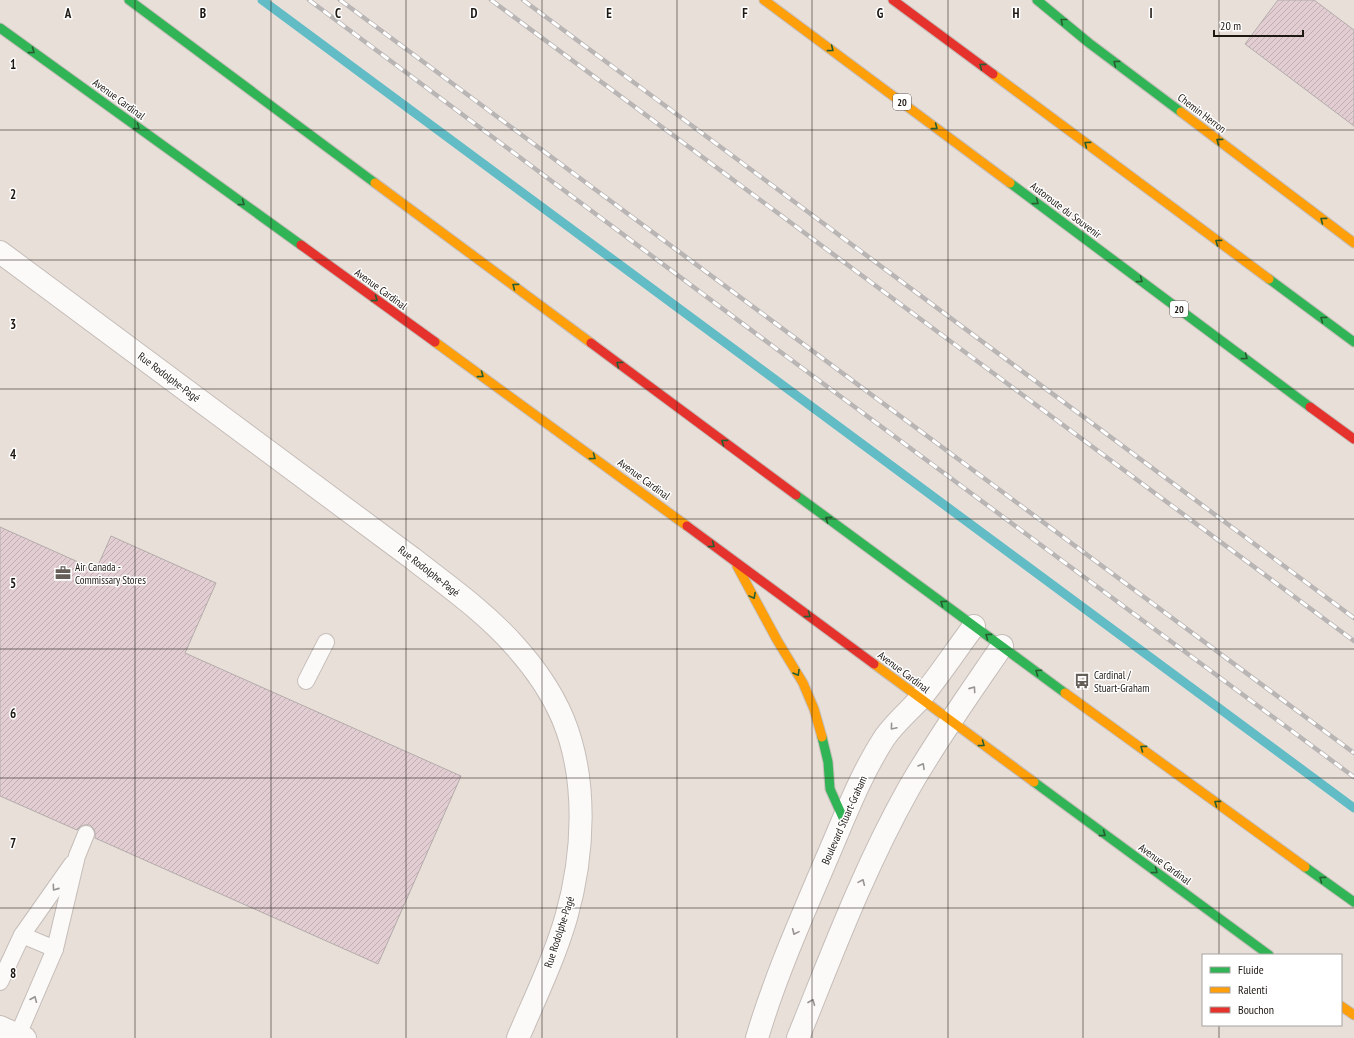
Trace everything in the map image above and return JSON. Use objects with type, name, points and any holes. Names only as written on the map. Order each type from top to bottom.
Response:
[{"type":"main road","points":[[129,0],[974,626],[1354,902]]},
{"type":"main road","points":[[755,0],[799,26]]},
{"type":"main road","name":"Autoroute du Souvenir","points":[[764,0],[1354,439]]},
{"type":"main road","points":[[893,0],[1354,342]]},
{"type":"main road","name":"Chemin Herron","points":[[1040,1],[1089,43],[1354,243]]},
{"type":"main road","name":"Avenue Cardinal","points":[[0,28],[561,433],[1268,954]]},
{"type":"main road","points":[[735,562],[777,640],[803,684],[814,709],[828,762],[830,789],[844,820]]},
{"type":"main road","points":[[1342,1007],[1354,1015]]},
{"type":"street","name":"Rue Rodolphe-Pagé","points":[[0,252],[470,602],[516,647],[536,672],[563,718],[572,748],[580,806],[580,833],[578,858],[566,918],[551,960],[518,1038]]},
{"type":"street","name":"Boulevard Stuart-Graham","points":[[756,1038],[779,971],[865,772],[886,736],[920,698],[974,626]]},
{"type":"street","points":[[798,1038],[865,875],[908,789],[951,721],[1002,646]]},
{"type":"lane","points":[[306,681],[326,642]]},
{"type":"lane","points":[[14,1034],[55,949],[77,856],[86,834]]},
{"type":"lane","points":[[0,982],[22,935],[77,856]]},
{"type":"lane","points":[[22,935],[55,949]]},
{"type":"building","points":[[1278,0],[1314,0],[1354,30],[1354,126],[1245,44]]},
{"type":"building","points":[[0,527],[96,570],[111,536],[216,583],[185,653],[461,776],[378,964],[95,838],[94,829],[90,825],[84,825],[77,830],[0,796]]},
{"type":"waterway","points":[[262,0],[1354,808]]},
{"type":"railway","points":[[309,0],[1354,777]]},
{"type":"railway","points":[[340,0],[1354,753]]},
{"type":"railway","points":[[491,0],[1354,641]]},
{"type":"railway","points":[[523,0],[1354,618]]},
{"type":"traffic: fast","points":[[129,0],[375,183]]},
{"type":"traffic: fast","points":[[1037,0],[1089,43],[1181,112]]},
{"type":"traffic: fast","points":[[0,28],[301,245]]},
{"type":"traffic: fast","points":[[1010,183],[1310,407]]},
{"type":"traffic: fast","points":[[1269,279],[1354,342]]},
{"type":"traffic: fast","points":[[796,495],[1065,693]]},
{"type":"traffic: fast","points":[[822,737],[828,762],[830,789],[844,820]]},
{"type":"traffic: fast","points":[[1034,782],[1268,954]]},
{"type":"traffic: fast","points":[[1305,867],[1354,902]]},
{"type":"traffic: slow","points":[[764,0],[1010,183]]},
{"type":"traffic: slow","points":[[993,74],[1269,279]]},
{"type":"traffic: slow","points":[[1181,112],[1354,243]]},
{"type":"traffic: slow","points":[[375,183],[591,343]]},
{"type":"traffic: slow","points":[[435,342],[687,526]]},
{"type":"traffic: slow","points":[[737,566],[777,640],[803,683],[814,709],[822,737]]},
{"type":"traffic: slow","points":[[874,664],[1034,782]]},
{"type":"traffic: slow","points":[[1065,693],[1305,867]]},
{"type":"traffic: slow","points":[[1342,1007],[1354,1015]]},
{"type":"traffic: jam","points":[[893,0],[993,74]]},
{"type":"traffic: jam","points":[[301,245],[435,342]]},
{"type":"traffic: jam","points":[[591,343],[796,495]]},
{"type":"traffic: jam","points":[[1310,407],[1354,439]]},
{"type":"traffic: jam","points":[[687,526],[874,664]]},
{"type":"place","name":"Air Canada - Commissary Stores","points":[[63,573]]},
{"type":"place","name":"Cardinal / Stuart-Graham","points":[[1082,681]]}]
